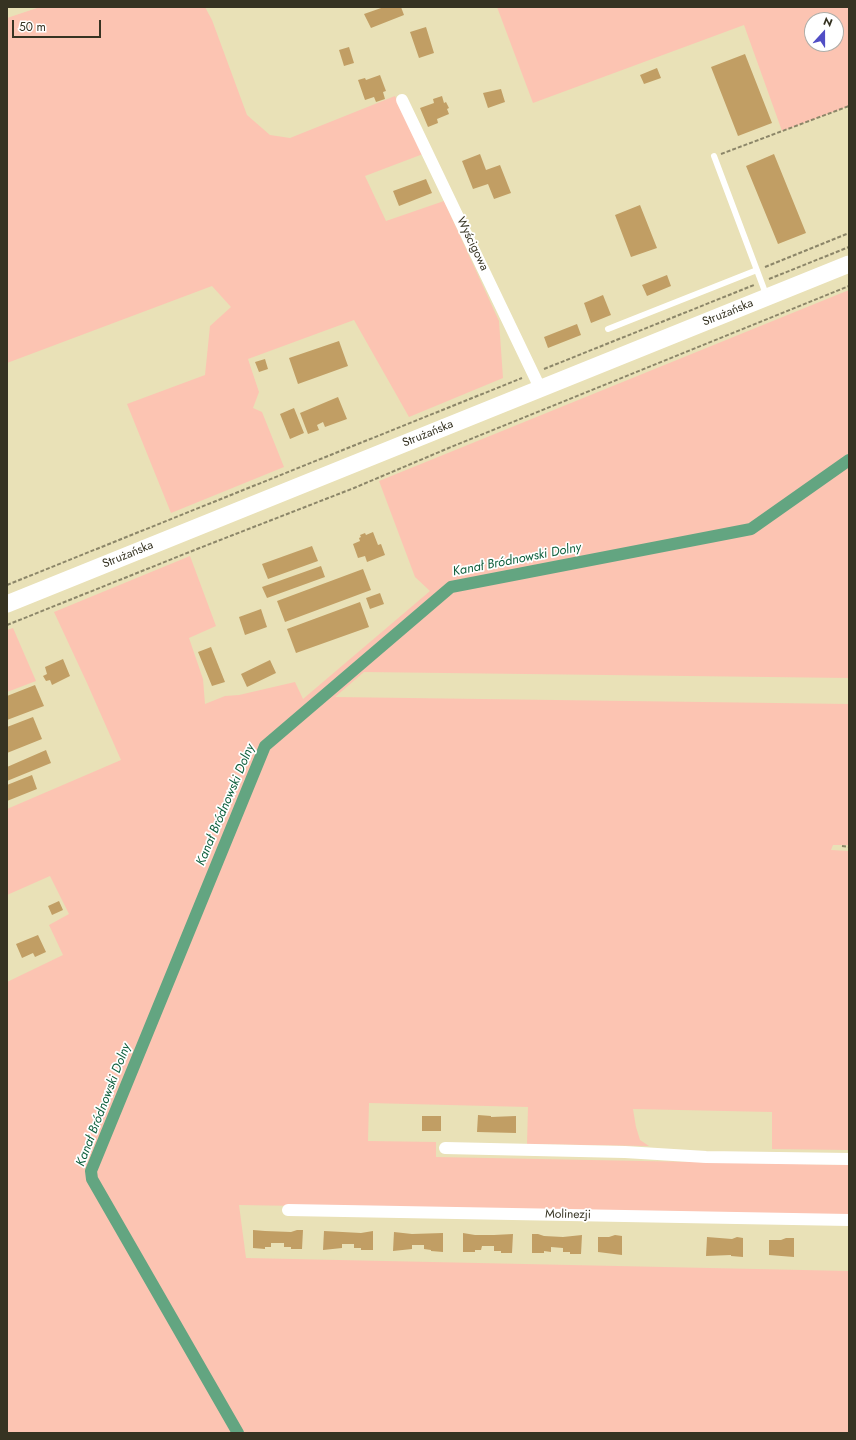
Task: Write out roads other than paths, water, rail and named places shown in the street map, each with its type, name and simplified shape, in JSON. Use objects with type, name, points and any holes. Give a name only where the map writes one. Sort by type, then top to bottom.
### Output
[{"type":"main road","name":"Strużańska","points":[[7,604],[537,381],[764,290],[849,264]]},
{"type":"street","name":"Wyścigowa","points":[[402,100],[537,381]]},
{"type":"street","points":[[444,1148],[849,1159]]},
{"type":"street","name":"Molinezji","points":[[288,1210],[849,1220]]},
{"type":"lane","points":[[714,156],[764,290]]},
{"type":"lane","points":[[608,329],[757,270]]},
{"type":"waterway","name":"Kanał Bródnowski Dolny","points":[[238,1433],[92,1179],[91,1171],[265,746],[451,587],[751,529],[849,460]]}]
